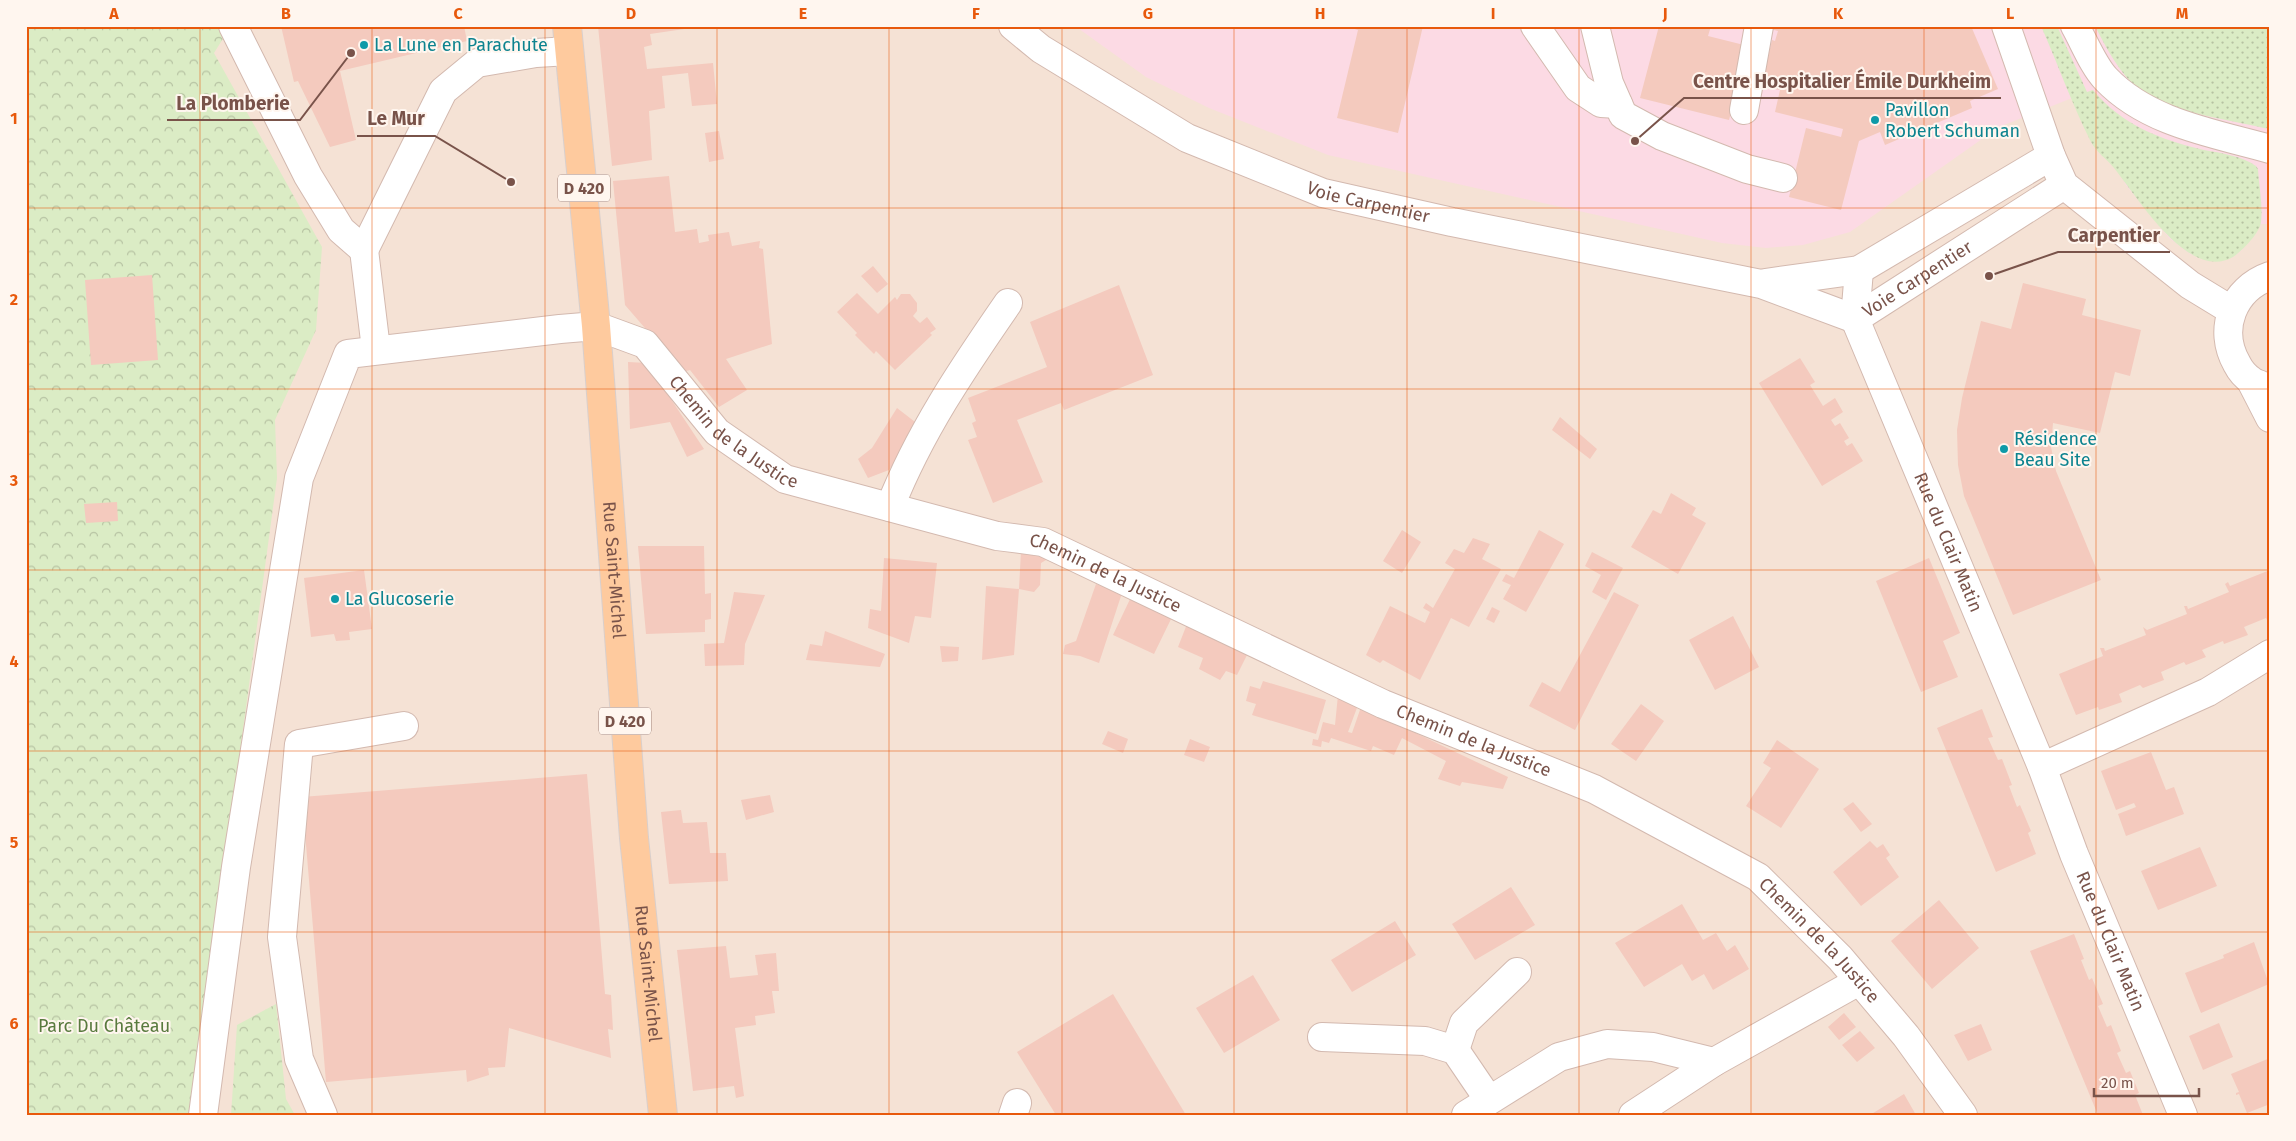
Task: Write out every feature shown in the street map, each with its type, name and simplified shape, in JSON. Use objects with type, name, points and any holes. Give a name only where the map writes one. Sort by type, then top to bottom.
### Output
[{"type":"main road","name":"Rue Saint-Michel","points":[[568,38],[596,326],[634,838],[663,1115]]},
{"type":"street","points":[[233,26],[308,176],[341,230],[364,250]]},
{"type":"street","name":"Voie Carpentier","points":[[1013,26],[1041,49],[1187,138],[1323,193],[1472,226],[1761,284],[1855,319],[2064,185]]},
{"type":"street","points":[[1535,26],[1578,88],[1601,103],[1618,104]]},
{"type":"street","points":[[1595,26],[1609,83],[1623,115],[1662,136],[1747,169],[1782,178]]},
{"type":"street","points":[[1744,110],[1759,26]]},
{"type":"street","points":[[2006,26],[2051,156],[2064,185],[2190,285],[2231,310]]},
{"type":"street","points":[[2075,26],[2105,78],[2133,103],[2167,120],[2270,149]]},
{"type":"street","points":[[376,350],[364,250],[443,91],[477,63],[536,53],[568,38]]},
{"type":"street","name":"Voie Carpentier","points":[[1761,284],[1859,270],[2051,156]]},
{"type":"street","points":[[1855,319],[1859,270]]},
{"type":"street","points":[[2270,276],[2258,280],[2242,292],[2231,310],[2227,332],[2232,355],[2240,369],[2260,385],[2270,418]]},
{"type":"street","points":[[890,507],[911,457],[960,372],[1008,302]]},
{"type":"street","name":"Rue du Clair Matin","points":[[1855,319],[1982,628],[2042,767],[2074,854],[2184,1115]]},
{"type":"street","points":[[203,1115],[236,867],[299,478],[348,354],[596,326]]},
{"type":"street","name":"Chemin de la Justice","points":[[596,326],[646,344],[717,432],[785,479],[997,536],[1043,542],[1383,704],[1594,789],[1758,877],[1840,958],[1906,1036],[1963,1115]]},
{"type":"street","points":[[2042,767],[2208,692],[2270,654]]},
{"type":"street","points":[[323,1115],[299,1059],[282,937],[299,744],[404,726]]},
{"type":"street","points":[[1455,1050],[1464,1023],[1517,972]]},
{"type":"street","points":[[1633,1115],[1714,1062],[1859,981]]},
{"type":"street","points":[[1322,1037],[1425,1041],[1455,1050],[1489,1100]]},
{"type":"street","points":[[1466,1115],[1558,1057],[1607,1044],[1652,1047],[1714,1062]]},
{"type":"shaded area","points":[[26,26],[2270,26],[2270,1115],[26,1115]]},
{"type":"shaded area","points":[[1075,26],[2270,26],[2270,224],[2261,224],[2241,251],[2231,258],[2209,261],[2190,254],[2169,238],[2125,184],[2087,92],[1999,127],[1850,232],[1803,245],[1766,248],[1722,243],[1328,155],[1209,108],[1146,77]]},
{"type":"green space","name":"Parc Du Château","points":[[26,26],[231,26],[214,53],[322,247],[316,330],[275,420],[277,478],[191,1115],[26,1115]]},
{"type":"green space","points":[[2041,26],[2057,26],[2087,92],[2093,90],[2104,102],[2130,122],[2158,136],[2204,150],[2238,157],[2256,166],[2261,196],[2261,222],[2254,237],[2241,251],[2233,257],[2216,262],[2199,258],[2181,247],[2149,215],[2114,168],[2093,146]]},
{"type":"green space","points":[[2095,26],[2270,26],[2269,129],[2194,113],[2175,107],[2141,90],[2128,79],[2119,67]]},
{"type":"green space","points":[[276,1004],[286,1099],[295,1115],[231,1115],[237,1025]]},
{"type":"building","points":[[281,26],[464,26],[467,41],[340,71],[356,140],[330,147],[298,81],[294,82]]},
{"type":"building","points":[[598,26],[705,26],[650,34],[652,45],[644,47],[647,69],[713,63],[717,104],[692,106],[688,73],[662,76],[665,108],[649,111],[652,160],[612,166]]},
{"type":"building","points":[[1345,26],[1423,26],[1398,133],[1337,118],[1358,30]]},
{"type":"building","points":[[1659,26],[1711,26],[1708,36],[1748,46],[1729,120],[1640,98]]},
{"type":"building","name":"Pavillon Robert Schuman","points":[[1767,26],[1971,26],[1998,89],[1970,101],[1972,108],[1885,145],[1880,132],[1859,141],[1841,210],[1789,197],[1806,128],[1841,137],[1843,129],[1775,112],[1780,90],[1761,86],[1772,40],[1775,41],[1778,31],[1767,28]]},
{"type":"building","points":[[719,131],[724,159],[709,162],[705,133]]},
{"type":"building","points":[[669,176],[675,232],[697,229],[699,243],[709,241],[708,235],[729,232],[732,246],[760,241],[759,248],[763,249],[772,344],[726,359],[747,390],[719,407],[690,370],[683,372],[625,305],[613,181]]},
{"type":"building","points":[[873,266],[888,284],[877,293],[861,276]]},
{"type":"building","points":[[152,275],[158,360],[91,365],[85,280]]},
{"type":"building","name":"Résidence Beau Site","points":[[2023,283],[2086,299],[2082,315],[2141,330],[2130,376],[2115,372],[2100,433],[2053,423],[2051,447],[2056,471],[2101,580],[2013,615],[1964,496],[1958,465],[1957,430],[1962,398],[1981,321],[2011,329]]},
{"type":"building","points":[[1119,285],[1153,375],[1064,410],[1061,403],[1017,420],[1043,482],[993,503],[968,440],[977,437],[972,423],[976,421],[968,398],[1047,367],[1030,322]]},
{"type":"building","points":[[857,293],[878,314],[895,297],[897,300],[901,294],[910,294],[917,303],[917,311],[913,316],[920,323],[927,317],[936,329],[895,370],[876,351],[874,354],[855,335],[857,333],[837,312]]},
{"type":"building","points":[[1800,358],[1815,382],[1810,385],[1823,406],[1835,398],[1843,412],[1831,420],[1835,426],[1840,423],[1849,438],[1844,441],[1847,446],[1852,443],[1863,461],[1822,486],[1759,383]]},
{"type":"building","points":[[628,362],[647,363],[704,449],[687,457],[670,422],[630,429]]},
{"type":"building","points":[[897,408],[919,425],[889,470],[868,478],[858,459],[872,448]]},
{"type":"building","points":[[1560,417],[1597,449],[1590,459],[1552,430]]},
{"type":"building","points":[[1671,493],[1696,508],[1692,515],[1706,523],[1678,574],[1631,547],[1653,510],[1661,514]]},
{"type":"building","points":[[117,502],[118,521],[86,523],[84,504]]},
{"type":"building","points":[[1402,530],[1421,542],[1402,573],[1383,561]]},
{"type":"building","points":[[1539,530],[1564,544],[1526,612],[1503,599],[1511,585],[1502,581],[1506,574],[1514,578]]},
{"type":"building","points":[[1473,538],[1490,544],[1482,559],[1501,569],[1469,627],[1451,618],[1420,680],[1383,660],[1380,663],[1366,655],[1390,606],[1425,623],[1430,612],[1423,608],[1426,603],[1433,608],[1455,569],[1445,563],[1454,549],[1464,553]]},
{"type":"building","points":[[638,546],[704,546],[705,594],[711,593],[711,619],[705,620],[705,632],[646,634]]},
{"type":"building","points":[[1021,551],[1051,557],[1041,563],[1040,585],[1034,592],[1019,589]]},
{"type":"building","points":[[1592,552],[1623,568],[1606,600],[1592,592],[1601,575],[1585,566]]},
{"type":"building","points":[[884,558],[937,563],[931,618],[915,616],[909,643],[868,628],[870,609],[881,611]]},
{"type":"building","points":[[1929,558],[1960,633],[1943,641],[1958,677],[1921,692],[1876,581]]},
{"type":"building","points":[[364,570],[372,629],[349,632],[350,640],[336,641],[334,634],[311,637],[304,578]]},
{"type":"building","points":[[2270,570],[2270,619],[2267,620],[2266,618],[2244,627],[2248,635],[2224,644],[2223,641],[2202,650],[2206,657],[2186,665],[2184,662],[2161,672],[2164,680],[2143,688],[2140,685],[2119,694],[2122,702],[2099,710],[2098,707],[2076,715],[2059,674],[2103,656],[2100,648],[2104,648],[2105,651],[2146,635],[2143,627],[2147,630],[2187,614],[2184,606],[2187,606],[2188,609],[2229,592],[2225,584],[2228,582],[2230,586]]},
{"type":"building","points":[[1096,584],[1122,593],[1099,663],[1080,656],[1063,654],[1065,645],[1076,641]]},
{"type":"building","points":[[986,586],[1019,589],[1014,655],[982,660]]},
{"type":"building","points":[[734,592],[765,595],[745,644],[744,665],[705,666],[704,644],[724,643]]},
{"type":"building","points":[[1614,592],[1639,605],[1575,730],[1529,706],[1542,682],[1560,692]]},
{"type":"building","points":[[1131,597],[1172,617],[1154,654],[1113,635]]},
{"type":"building","points":[[1492,607],[1500,611],[1494,623],[1486,619]]},
{"type":"building","points":[[1733,616],[1759,667],[1715,690],[1689,640]]},
{"type":"building","points":[[1187,624],[1248,653],[1237,675],[1226,671],[1220,680],[1199,669],[1203,658],[1178,647]]},
{"type":"building","points":[[825,631],[885,654],[880,667],[806,660],[810,644],[822,646]]},
{"type":"building","points":[[940,646],[959,647],[958,661],[942,662]]},
{"type":"building","points":[[1263,681],[1326,700],[1316,734],[1252,715],[1256,704],[1246,701],[1250,686],[1260,689]]},
{"type":"building","points":[[1338,695],[1358,705],[1348,732],[1352,733],[1361,707],[1508,777],[1503,789],[1462,782],[1460,786],[1438,779],[1446,761],[1402,738],[1394,755],[1373,746],[1371,751],[1331,738],[1329,743],[1322,741],[1321,747],[1312,745],[1313,739],[1318,740],[1323,722],[1335,725]]},
{"type":"building","points":[[1641,704],[1664,721],[1636,761],[1611,744]]},
{"type":"building","points":[[1982,709],[1993,737],[1988,738],[1998,760],[2002,759],[2012,785],[2009,786],[2017,807],[2020,805],[2031,831],[2028,833],[2036,854],[1996,872],[1937,728]]},
{"type":"building","points":[[1108,731],[1128,739],[1123,753],[1102,744]]},
{"type":"building","points":[[1190,739],[1210,747],[1204,762],[1184,755]]},
{"type":"building","points":[[1777,740],[1819,769],[1781,828],[1746,806],[1771,768],[1763,763]]},
{"type":"building","points":[[2151,752],[2166,790],[2174,787],[2184,814],[2126,836],[2118,814],[2136,807],[2134,803],[2116,810],[2101,771]]},
{"type":"building","points":[[587,774],[605,994],[611,995],[613,1030],[608,1029],[611,1058],[509,1028],[505,1067],[488,1068],[489,1075],[467,1082],[466,1070],[326,1082],[302,797]]},
{"type":"building","points":[[770,795],[774,812],[746,820],[741,800]]},
{"type":"building","points":[[1853,802],[1872,824],[1861,832],[1843,809]]},
{"type":"building","points":[[681,810],[683,823],[707,822],[710,853],[726,853],[728,881],[669,884],[661,812]]},
{"type":"building","points":[[1870,841],[1877,848],[1883,844],[1890,855],[1886,858],[1899,877],[1861,906],[1833,872]]},
{"type":"building","points":[[2200,847],[2217,886],[2158,910],[2141,871]]},
{"type":"building","points":[[1511,887],[1535,925],[1475,960],[1452,924]]},
{"type":"building","points":[[1939,900],[1979,948],[1932,989],[1891,941]]},
{"type":"building","points":[[1682,904],[1703,940],[1716,933],[1727,951],[1735,945],[1749,969],[1713,990],[1704,974],[1692,981],[1682,964],[1644,987],[1615,943]]},
{"type":"building","points":[[1395,921],[1416,955],[1352,992],[1331,960]]},
{"type":"building","points":[[2074,934],[2084,959],[2081,960],[2089,980],[2092,978],[2103,1004],[2098,1006],[2107,1027],[2111,1025],[2121,1051],[2117,1053],[2126,1073],[2130,1071],[2139,1093],[2135,1095],[2143,1115],[2098,1115],[2030,951]]},
{"type":"building","points":[[2254,942],[2269,984],[2201,1013],[2185,973],[2224,958],[2223,955]]},
{"type":"building","points":[[726,946],[730,978],[758,975],[755,955],[776,953],[779,991],[772,991],[775,1013],[755,1016],[756,1025],[735,1028],[744,1096],[736,1098],[734,1086],[693,1091],[677,950]]},
{"type":"building","points":[[1253,975],[1280,1020],[1224,1053],[1196,1008]]},
{"type":"building","points":[[1113,994],[1186,1115],[1056,1115],[1017,1052]]},
{"type":"building","points":[[1844,1013],[1856,1027],[1839,1040],[1828,1027]]},
{"type":"building","points":[[2219,1023],[2233,1057],[2203,1070],[2189,1036]]},
{"type":"building","points":[[1981,1024],[1992,1050],[1968,1061],[1954,1035]]},
{"type":"building","points":[[1860,1031],[1875,1048],[1857,1062],[1842,1045]]},
{"type":"building","points":[[2270,1058],[2270,1104],[2247,1113],[2239,1094],[2236,1095],[2239,1092],[2231,1074]]},
{"type":"building","points":[[1904,1094],[1916,1115],[1870,1115]]},
{"type":"place","name":"La Lune en Parachute","points":[[364,45]]},
{"type":"place","name":"La Plomberie","points":[[351,53]]},
{"type":"place","name":"Pavillon Robert Schuman","points":[[1875,120]]},
{"type":"place","name":"Centre Hospitalier Émile Durkheim","points":[[1635,141]]},
{"type":"place","name":"Le Mur","points":[[511,182]]},
{"type":"place","name":"Carpentier","points":[[1989,276]]},
{"type":"place","name":"Résidence Beau Site","points":[[2004,449]]},
{"type":"place","name":"La Glucoserie","points":[[335,599]]}]
